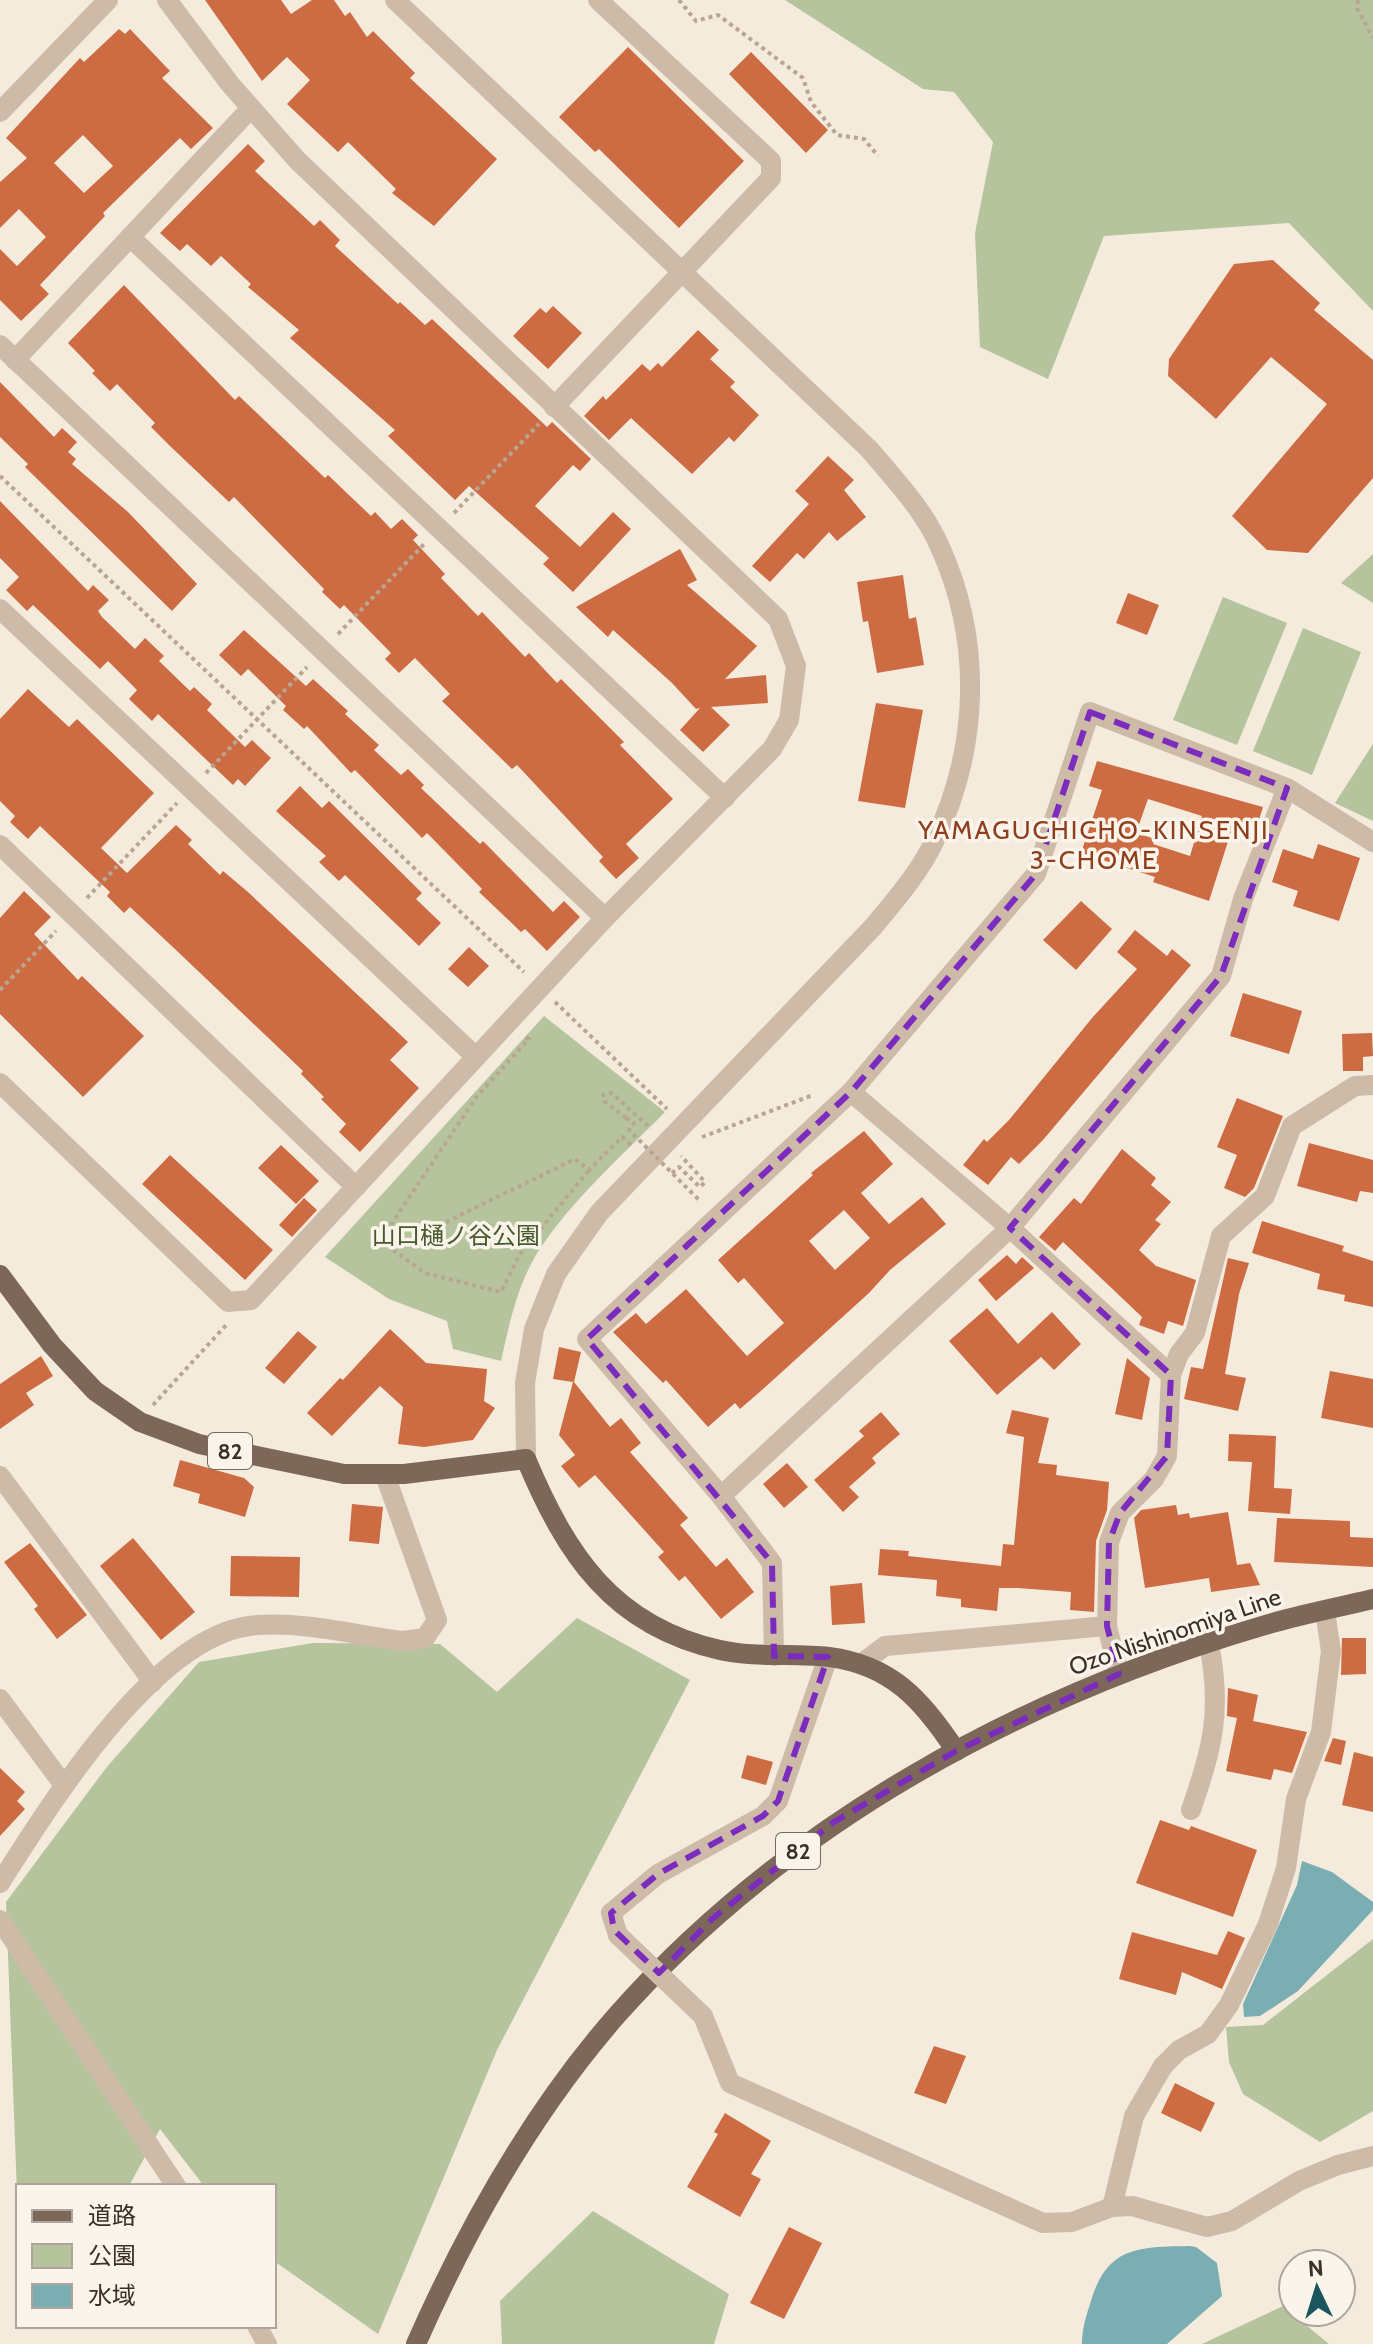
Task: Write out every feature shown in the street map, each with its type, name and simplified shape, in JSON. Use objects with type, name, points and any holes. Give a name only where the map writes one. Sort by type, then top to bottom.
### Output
[{"type":"main road","name":"82","points":[[0,1275],[52,1345],[95,1391],[140,1422],[199,1444],[344,1474],[385,1475],[526,1459]]},
{"type":"main road","points":[[526,1459],[551,1517],[588,1574],[629,1611],[720,1650],[774,1656],[828,1657],[861,1664],[888,1676],[928,1708],[956,1751]]},
{"type":"main road","name":"Ozo Nishinomiya Line","points":[[416,2344],[455,2256],[520,2144],[617,2015],[712,1919],[834,1822],[956,1751],[1119,1674],[1209,1643],[1373,1599]]},
{"type":"street","points":[[0,112],[108,0]]},
{"type":"street","points":[[0,1083],[228,1302],[251,1300],[605,918],[772,749],[789,720],[796,666],[778,619],[297,160],[181,24],[167,0]]},
{"type":"street","points":[[395,0],[869,449],[908,495],[940,545],[955,586],[967,640],[971,698],[963,767],[934,842],[910,883],[853,948],[599,1213],[556,1274],[534,1329],[527,1369],[523,1425],[526,1459]]},
{"type":"street","points":[[554,407],[771,178],[771,161],[598,0]]},
{"type":"street","points":[[251,108],[130,237],[8,352],[605,918]]},
{"type":"street","points":[[130,237],[725,798]]},
{"type":"street","points":[[0,609],[476,1057]]},
{"type":"street","points":[[774,1656],[772,1563],[721,1496],[587,1339],[851,1092],[1036,874],[1090,712],[1287,788],[1373,842]]},
{"type":"street","points":[[721,1496],[1010,1228],[1221,976],[1243,899],[1287,788]]},
{"type":"street","points":[[0,845],[356,1187]]},
{"type":"street","points":[[1119,1674],[1107,1626],[1109,1542],[1120,1513],[1154,1479],[1167,1456],[1171,1375],[1179,1354],[1195,1333],[1221,1236],[1265,1196],[1292,1126],[1355,1086],[1373,1085]]},
{"type":"street","points":[[851,1092],[1010,1228],[1171,1375]]},
{"type":"street","points":[[0,1883],[63,1784],[153,1682],[209,1636],[257,1625],[403,1641],[425,1638],[437,1620],[385,1475]]},
{"type":"street","points":[[0,1476],[153,1682]]},
{"type":"street","points":[[1112,2207],[1134,2116],[1163,2066],[1179,2050],[1208,2034],[1222,2015],[1268,1924],[1286,1868],[1296,1799],[1321,1732],[1331,1651],[1325,1611]]},
{"type":"street","points":[[861,1664],[885,1646],[1107,1626]]},
{"type":"street","points":[[1191,1810],[1213,1744],[1218,1688],[1209,1643]]},
{"type":"street","points":[[828,1657],[778,1801],[763,1816],[658,1874],[611,1913],[618,1935],[703,2016],[730,2083],[1043,2223],[1072,2222],[1112,2207],[1132,2206],[1207,2227],[1232,2221],[1299,2181],[1338,2165],[1373,2156]]},
{"type":"street","points":[[0,1699],[63,1784]]},
{"type":"street","points":[[0,1920],[175,2184]]},
{"type":"path","points":[[679,0],[696,21],[718,15],[803,78],[811,102],[837,135],[864,139],[878,156]]},
{"type":"path","points":[[1358,0],[1357,8],[1373,38]]},
{"type":"path","points":[[0,990],[554,407]]},
{"type":"path","points":[[0,476],[531,979]]},
{"type":"path","points":[[550,997],[672,1114]]},
{"type":"path","points":[[523,1045],[477,1096],[382,1238],[384,1246],[425,1273],[501,1292],[520,1254],[589,1170],[622,1137],[637,1151]]},
{"type":"path","points":[[716,1134],[826,1090]]},
{"type":"path","points":[[655,1132],[612,1093],[603,1095],[604,1101],[634,1123],[629,1130],[700,1201]]},
{"type":"path","points":[[392,1249],[575,1159],[589,1170]]},
{"type":"path","points":[[672,1173],[679,1167],[700,1187],[705,1182],[685,1161]]},
{"type":"path","points":[[149,1410],[240,1310],[239,1301]]},
{"type":"highlighted area","points":[[1090,712],[1287,788],[1221,976],[1010,1228],[1171,1375],[1167,1456],[1120,1513],[1109,1542],[1107,1626],[1119,1674],[956,1751],[834,1822],[712,1919],[659,1973],[614,1930],[611,1913],[658,1874],[763,1816],[778,1801],[828,1657],[774,1656],[772,1563],[587,1339],[851,1092],[1036,874]]},
{"type":"green space","points":[[785,0],[1373,0],[1373,311],[1289,223],[1104,236],[1048,379],[980,347],[975,233],[993,142],[954,92],[923,89]]},
{"type":"green space","points":[[1373,554],[1373,603],[1341,583]]},
{"type":"green space","points":[[1223,597],[1287,623],[1237,745],[1173,720]]},
{"type":"green space","points":[[1303,628],[1361,652],[1312,775],[1253,751]]},
{"type":"green space","points":[[1373,744],[1373,821],[1335,803]]},
{"type":"green space","name":"山口樋ノ谷公園","points":[[544,1016],[665,1112],[580,1198],[536,1255],[519,1293],[501,1361],[453,1349],[447,1321],[389,1299],[325,1257]]},
{"type":"green space","points":[[577,1618],[690,1680],[497,2050],[378,2334],[276,2262],[276,2184],[202,2184],[160,2129],[130,2184],[17,2184],[6,1902],[106,1768],[199,1662],[313,1643],[440,1644],[497,1692]]},
{"type":"green space","points":[[1373,1939],[1373,2111],[1320,2142],[1243,2094],[1229,2062],[1226,2027],[1263,2025]]},
{"type":"green space","points":[[593,2211],[729,2294],[714,2344],[502,2344],[500,2301]]},
{"type":"green space","points":[[1277,2309],[1277,2328],[1310,2328],[1329,2344],[1202,2344]]},
{"type":"water","points":[[1302,1861],[1332,1872],[1373,1902],[1373,1910],[1298,1991],[1260,2016],[1244,2017],[1243,2004],[1297,1885]]},
{"type":"water","points":[[1196,2247],[1217,2263],[1222,2296],[1167,2344],[1082,2344],[1086,2317],[1106,2269],[1127,2253],[1140,2249]]},
{"type":"building","points":[[205,0],[281,0],[291,14],[312,0],[334,0],[345,16],[350,12],[367,37],[373,31],[415,73],[410,78],[497,159],[434,226],[392,193],[396,189],[348,142],[338,152],[287,104],[310,80],[287,57],[262,81]]},
{"type":"building","points":[[119,29],[125,34],[130,29],[170,71],[162,78],[213,128],[191,149],[180,138],[103,213],[105,216],[40,285],[49,294],[21,321],[0,300],[0,249],[17,266],[46,237],[19,209],[0,228],[0,182],[27,158],[6,138],[80,58],[84,62]],"holes":[[[83,135],[113,166],[84,193],[54,163]]]},
{"type":"building","points":[[628,47],[744,161],[679,228],[599,149],[595,152],[559,117]]},
{"type":"building","points":[[751,52],[828,130],[806,153],[729,74]]},
{"type":"building","points":[[248,144],[265,161],[255,171],[314,226],[320,220],[340,240],[335,246],[398,304],[400,302],[425,325],[432,319],[547,427],[552,422],[591,459],[580,471],[573,465],[535,506],[580,547],[613,512],[631,529],[573,592],[543,564],[549,558],[469,486],[455,500],[388,436],[395,430],[290,338],[299,330],[248,287],[251,284],[221,256],[211,266],[187,244],[180,251],[160,233]]},
{"type":"building","points":[[1273,260],[1320,303],[1314,310],[1373,360],[1373,478],[1308,553],[1267,550],[1232,516],[1327,404],[1271,357],[1216,419],[1168,376],[1169,359],[1234,264]]},
{"type":"building","points":[[124,285],[235,400],[239,396],[325,478],[328,475],[371,516],[375,512],[391,529],[402,519],[418,535],[413,540],[445,574],[441,578],[478,616],[482,612],[525,657],[529,653],[557,683],[561,679],[624,742],[620,745],[673,799],[626,844],[639,858],[616,879],[599,861],[603,857],[517,765],[512,769],[442,701],[450,694],[415,658],[399,673],[385,659],[391,653],[344,605],[340,609],[322,592],[324,589],[234,497],[229,502],[170,446],[151,427],[155,423],[117,384],[110,391],[92,373],[95,371],[68,343]]},
{"type":"building","points":[[553,306],[582,333],[548,369],[513,336],[540,308],[546,313]]},
{"type":"building","points":[[698,330],[719,350],[710,359],[735,382],[730,387],[759,415],[734,442],[729,437],[692,474],[631,418],[609,440],[584,416],[603,396],[606,400],[642,364],[650,371],[658,363],[662,367]]},
{"type":"building","points":[[0,382],[54,437],[62,428],[77,442],[68,452],[76,459],[72,464],[128,512],[197,584],[172,611],[25,467],[28,464],[0,437]]},
{"type":"building","points":[[828,456],[854,480],[844,490],[866,517],[837,541],[829,532],[804,559],[797,553],[770,582],[752,566],[809,504],[795,491]]},
{"type":"building","points":[[0,501],[88,591],[93,585],[109,600],[98,611],[135,649],[145,638],[164,656],[159,661],[190,691],[194,687],[212,704],[207,710],[245,747],[252,740],[271,758],[245,786],[238,779],[233,785],[158,714],[152,721],[129,699],[137,690],[108,661],[100,669],[33,605],[27,611],[6,590],[19,577],[0,558]]},
{"type":"building","points":[[680,549],[697,580],[687,585],[757,646],[725,679],[766,675],[768,703],[711,707],[730,725],[703,752],[680,730],[700,708],[696,709],[613,630],[608,637],[576,607]]},
{"type":"building","points":[[903,575],[909,619],[916,617],[924,665],[877,673],[868,621],[863,622],[857,582]]},
{"type":"building","points":[[1128,593],[1159,605],[1147,635],[1116,623]]},
{"type":"building","points":[[244,630],[306,686],[313,679],[379,745],[374,750],[401,775],[408,769],[424,785],[421,788],[480,844],[483,841],[553,912],[564,901],[580,917],[547,951],[525,929],[521,932],[479,892],[482,889],[427,833],[422,838],[355,770],[351,773],[307,726],[304,729],[283,710],[286,706],[248,669],[241,676],[219,655]]},
{"type":"building","points":[[28,689],[69,727],[77,719],[154,793],[101,848],[127,873],[176,825],[192,840],[188,844],[220,875],[223,871],[248,892],[408,1042],[390,1060],[419,1088],[360,1152],[339,1132],[346,1124],[321,1099],[324,1097],[301,1074],[303,1071],[176,950],[130,907],[124,913],[107,896],[110,892],[40,826],[28,839],[10,822],[15,816],[0,801],[0,719]]},
{"type":"building","points":[[876,703],[923,710],[905,808],[858,801]]},
{"type":"building","points":[[1097,761],[1263,807],[1253,839],[1231,832],[1209,901],[1153,882],[1155,877],[1081,853],[1102,790],[1089,786]],"holes":[[[1148,799],[1202,816],[1190,856],[1153,844],[1155,839],[1136,833]]]},
{"type":"building","points":[[300,786],[322,808],[329,801],[422,893],[416,899],[441,923],[419,946],[345,875],[339,881],[319,862],[326,856],[276,811]]},
{"type":"building","points":[[1318,844],[1360,858],[1339,921],[1293,906],[1298,891],[1272,882],[1283,849],[1313,859]]},
{"type":"building","points":[[24,891],[51,917],[34,934],[78,980],[82,976],[144,1036],[83,1097],[0,1014],[0,918]]},
{"type":"building","points":[[1081,901],[1112,929],[1076,970],[1043,940]]},
{"type":"building","points":[[1135,930],[1167,956],[1172,949],[1191,965],[1043,1140],[1019,1164],[1011,1157],[988,1185],[963,1165],[984,1139],[987,1142],[1009,1120],[1092,1018],[1137,969],[1117,952]]},
{"type":"building","points":[[469,947],[489,966],[468,987],[448,969]]},
{"type":"building","points":[[1243,993],[1302,1011],[1289,1054],[1230,1036]]},
{"type":"building","points":[[1372,1033],[1373,1056],[1363,1057],[1363,1071],[1343,1071],[1342,1034]]},
{"type":"building","points":[[1237,1098],[1283,1116],[1254,1188],[1245,1197],[1224,1188],[1237,1155],[1217,1147]]},
{"type":"building","points":[[864,1131],[893,1164],[861,1193],[889,1224],[922,1197],[946,1224],[890,1270],[869,1293],[740,1409],[735,1403],[708,1427],[666,1380],[663,1383],[613,1332],[636,1313],[646,1324],[686,1289],[747,1356],[784,1323],[744,1278],[738,1283],[718,1260],[813,1175],[811,1173]],"holes":[[[844,1210],[870,1238],[835,1270],[809,1241]]]},
{"type":"building","points":[[1309,1143],[1373,1160],[1373,1193],[1360,1191],[1357,1202],[1297,1186]]},
{"type":"building","points":[[281,1145],[319,1181],[296,1204],[258,1168]]},
{"type":"building","points":[[1122,1149],[1156,1178],[1151,1185],[1171,1202],[1155,1220],[1161,1224],[1139,1250],[1156,1266],[1196,1280],[1183,1326],[1168,1321],[1164,1334],[1139,1325],[1142,1317],[1063,1242],[1055,1251],[1039,1237],[1074,1198],[1081,1204]]},
{"type":"building","points":[[170,1155],[273,1250],[245,1280],[142,1184]]},
{"type":"building","points":[[304,1198],[317,1210],[292,1237],[279,1225]]},
{"type":"building","points":[[1262,1221],[1344,1246],[1342,1251],[1373,1261],[1373,1307],[1344,1301],[1345,1295],[1317,1289],[1320,1274],[1252,1253]]},
{"type":"building","points":[[1007,1255],[1016,1264],[1022,1257],[1034,1268],[996,1301],[978,1280]]},
{"type":"building","points":[[1228,1258],[1249,1263],[1239,1294],[1225,1374],[1246,1378],[1238,1411],[1184,1399],[1191,1367],[1203,1369]]},
{"type":"building","points":[[987,1308],[1018,1344],[1052,1312],[1081,1344],[1054,1370],[1041,1357],[997,1395],[949,1341]]},
{"type":"building","points":[[390,1329],[426,1363],[487,1369],[484,1401],[495,1408],[473,1440],[424,1447],[398,1444],[403,1407],[380,1386],[332,1436],[307,1413],[340,1378],[343,1380]]},
{"type":"building","points":[[298,1331],[317,1347],[284,1384],[265,1368]]},
{"type":"building","points":[[559,1347],[581,1352],[574,1382],[610,1427],[621,1418],[641,1443],[630,1452],[688,1518],[680,1525],[716,1567],[727,1558],[754,1592],[721,1619],[685,1576],[679,1581],[658,1557],[664,1552],[595,1475],[579,1488],[561,1466],[575,1455],[559,1435],[573,1382],[553,1379]]},
{"type":"building","points":[[41,1356],[53,1376],[26,1393],[34,1405],[0,1429],[0,1384]]},
{"type":"building","points":[[1127,1358],[1150,1378],[1142,1420],[1115,1414]]},
{"type":"building","points":[[1330,1371],[1373,1379],[1373,1428],[1321,1418]]},
{"type":"building","points":[[1012,1410],[1049,1418],[1038,1463],[1057,1465],[1056,1475],[1109,1482],[1107,1510],[1096,1541],[1094,1612],[1070,1610],[1071,1592],[1018,1588],[999,1588],[997,1611],[961,1607],[961,1599],[936,1596],[937,1580],[878,1575],[880,1549],[909,1551],[908,1556],[1001,1566],[1003,1544],[1014,1545],[1024,1437],[1006,1433]]},
{"type":"building","points":[[881,1412],[900,1434],[872,1458],[876,1463],[849,1487],[859,1497],[843,1512],[814,1480],[864,1436],[859,1431]]},
{"type":"building","points":[[1229,1434],[1276,1436],[1274,1488],[1292,1489],[1290,1514],[1248,1511],[1252,1462],[1228,1461]]},
{"type":"building","points":[[180,1460],[244,1478],[254,1487],[245,1517],[198,1503],[200,1494],[173,1486]]},
{"type":"building","points":[[787,1463],[808,1487],[784,1508],[763,1484]]},
{"type":"building","points":[[352,1504],[383,1507],[379,1544],[349,1541]]},
{"type":"building","points":[[1176,1505],[1178,1515],[1189,1513],[1190,1518],[1228,1512],[1237,1565],[1250,1563],[1260,1585],[1211,1592],[1209,1578],[1145,1588],[1134,1518],[1141,1510]]},
{"type":"building","points":[[1277,1518],[1350,1521],[1350,1537],[1373,1538],[1373,1567],[1274,1562]]},
{"type":"building","points":[[133,1538],[195,1612],[161,1640],[100,1566]]},
{"type":"building","points":[[30,1543],[87,1615],[57,1639],[34,1609],[38,1606],[4,1562]]},
{"type":"building","points":[[231,1556],[300,1557],[299,1597],[230,1596]]},
{"type":"building","points":[[862,1583],[865,1623],[832,1625],[830,1586]]},
{"type":"building","points":[[1342,1638],[1366,1638],[1366,1674],[1341,1675]]},
{"type":"building","points":[[1228,1688],[1258,1695],[1253,1721],[1307,1732],[1292,1773],[1274,1769],[1271,1780],[1226,1771],[1237,1718],[1227,1716]]},
{"type":"building","points":[[1333,1738],[1346,1741],[1341,1765],[1324,1761]]},
{"type":"building","points":[[1354,1752],[1373,1757],[1373,1812],[1342,1805]]},
{"type":"building","points":[[747,1755],[773,1762],[766,1785],[741,1778]]},
{"type":"building","points":[[0,1768],[25,1792],[17,1801],[25,1809],[0,1836]]},
{"type":"building","points":[[1160,1820],[1189,1830],[1191,1826],[1257,1850],[1233,1917],[1136,1883]]},
{"type":"building","points":[[1228,1931],[1245,1938],[1222,1989],[1182,1972],[1176,1995],[1119,1979],[1132,1932],[1217,1955]]},
{"type":"building","points":[[934,2046],[966,2056],[946,2104],[914,2093]]},
{"type":"building","points":[[1175,2083],[1215,2103],[1201,2132],[1161,2113]]},
{"type":"building","points":[[725,2113],[771,2141],[751,2174],[761,2179],[740,2217],[687,2187],[718,2134],[714,2132]]},
{"type":"building","points":[[789,2227],[822,2243],[784,2319],[750,2303]]},
{"type":"district","name":"YAMAGUCHICHO-KINSENJI 3-CHOME","points":[[1094,845]]}]
